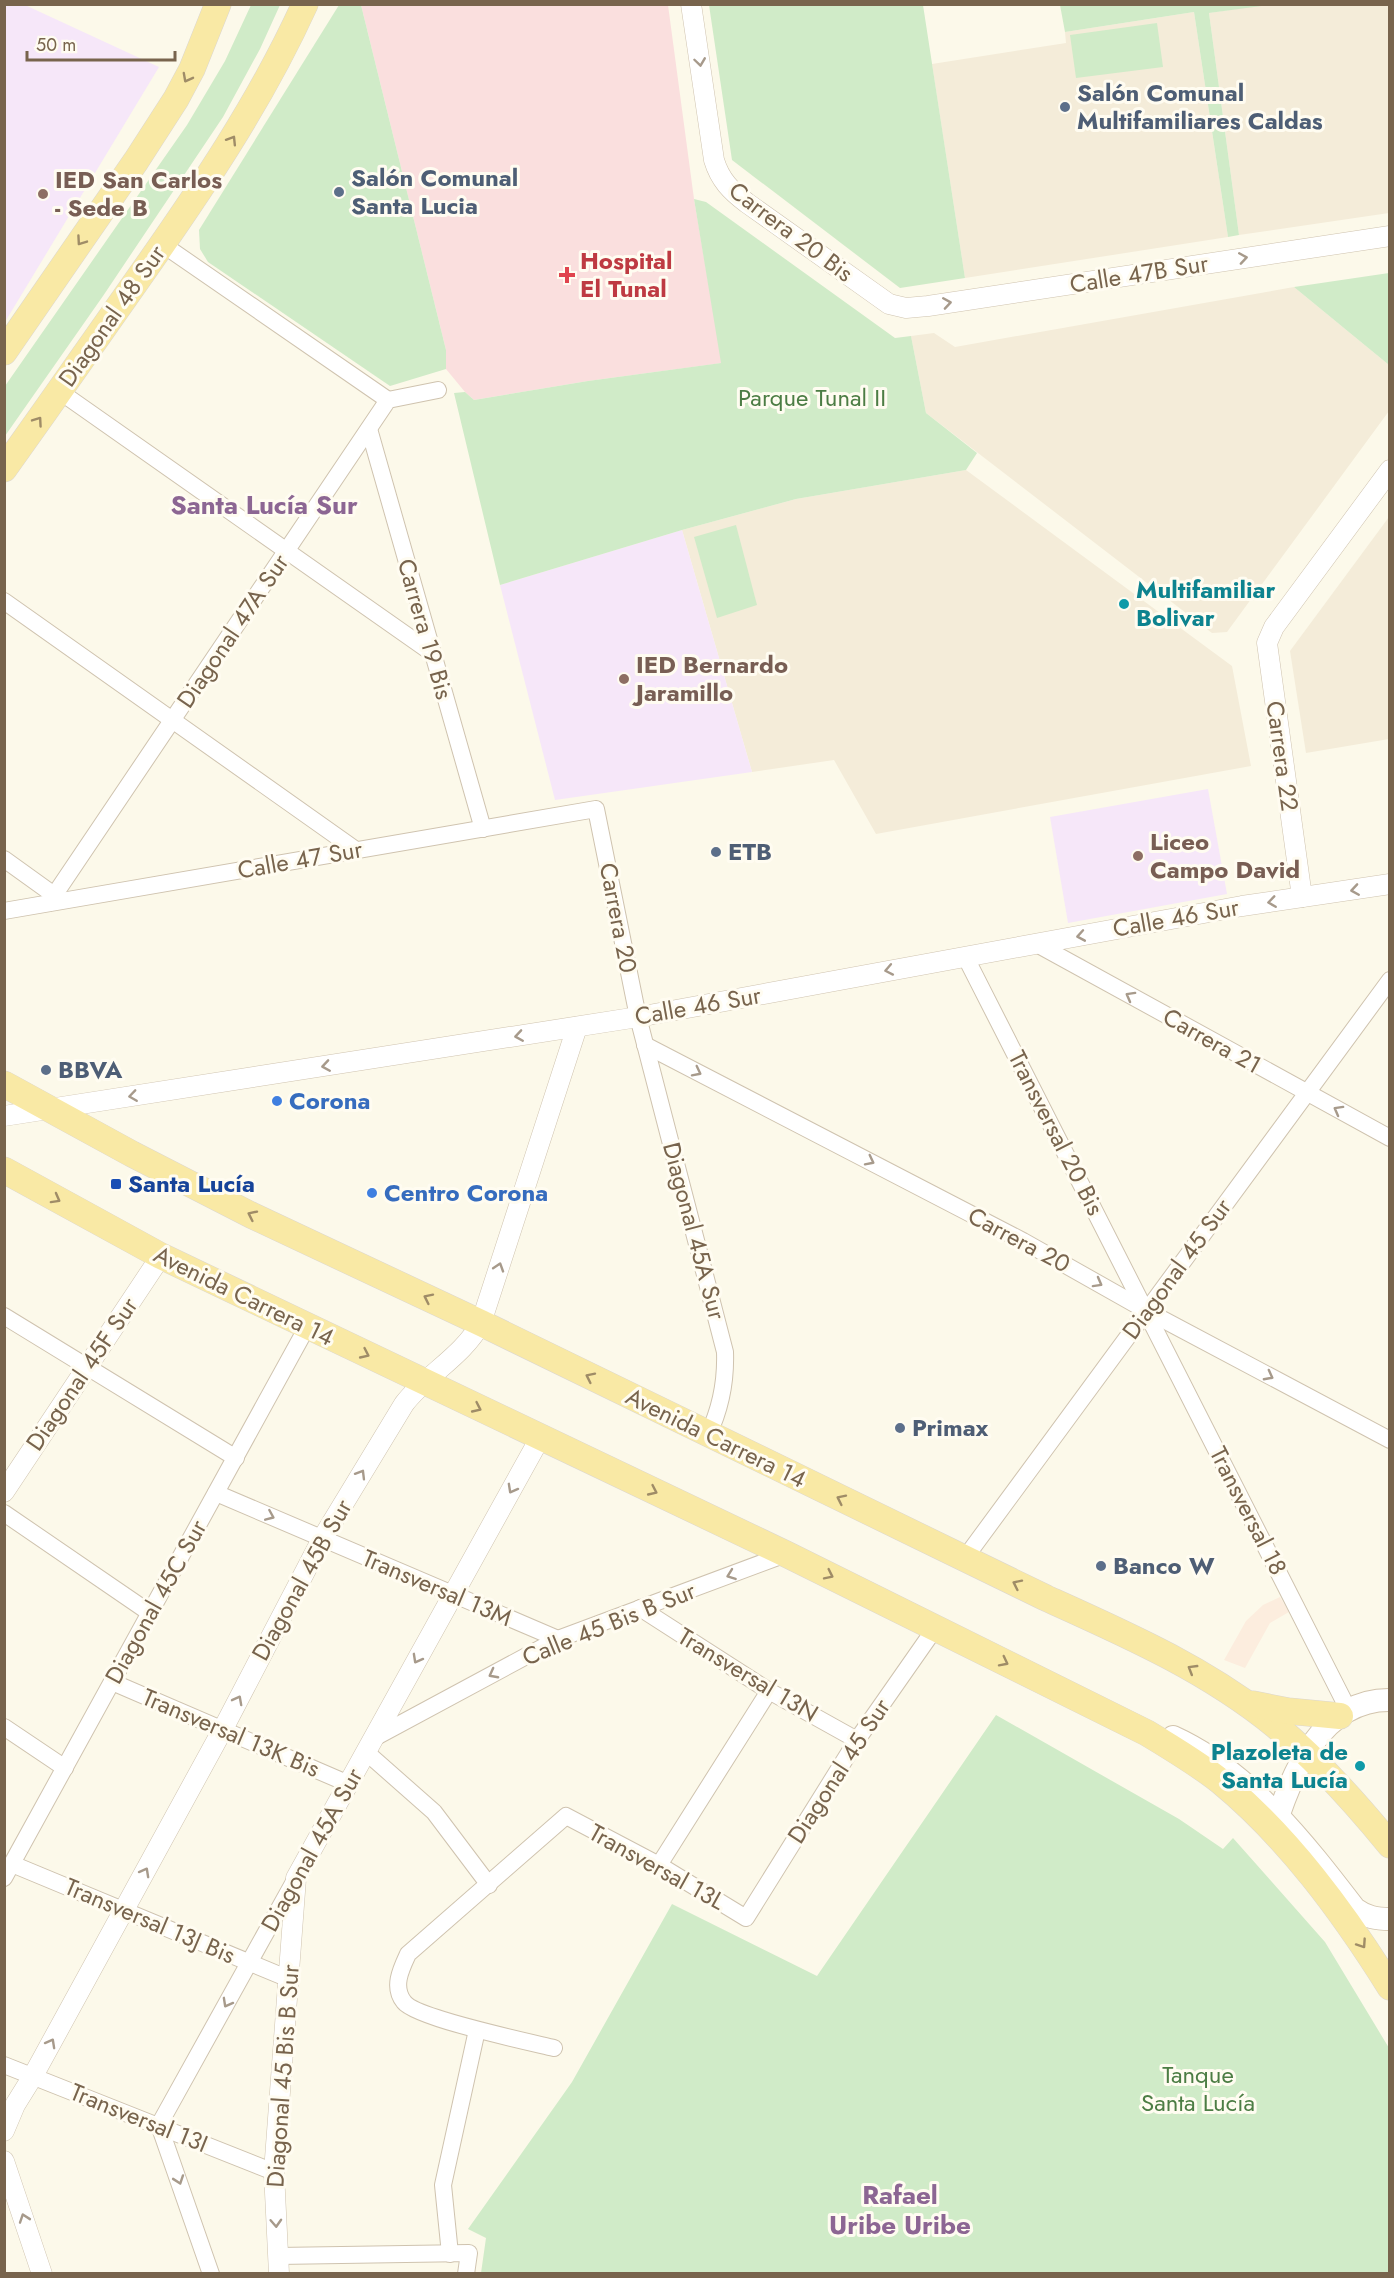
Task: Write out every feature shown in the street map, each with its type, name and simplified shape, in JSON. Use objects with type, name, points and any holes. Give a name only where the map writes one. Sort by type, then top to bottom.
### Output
[{"type":"main road","points":[[4,352],[131,169],[176,99],[192,69],[218,4]]},
{"type":"main road","name":"Diagonal 48 Sur","points":[[4,469],[216,166],[259,96],[305,4]]},
{"type":"main road","name":"Avenida Carrera 14","points":[[4,1084],[251,1215],[481,1323],[708,1435],[1157,1650],[1241,1701],[1276,1726],[1351,1799],[1389,1845]]},
{"type":"main road","name":"Avenida Carrera 14","points":[[4,1170],[161,1256],[786,1554],[1147,1732],[1194,1762],[1315,1857],[1356,1909],[1372,1918],[1389,1919]]},
{"type":"main road","points":[[1276,1825],[1293,1778],[1317,1736],[1345,1714],[1366,1704],[1389,1700]]},
{"type":"main road","points":[[1241,1701],[1265,1708],[1345,1714]]},
{"type":"main road","name":"Avenida Carrera 14","points":[[1276,1825],[1335,1906],[1389,1987]]},
{"type":"street","name":"Carrera 20 Bis","points":[[691,4],[714,160],[722,180],[732,192],[889,304]]},
{"type":"street","name":"Calle 47B Sur","points":[[889,304],[906,308],[928,306],[1389,236]]},
{"type":"street","points":[[162,244],[388,400],[438,390]]},
{"type":"street","points":[[59,391],[432,653]]},
{"type":"street","name":"Diagonal 47A Sur","points":[[51,899],[388,400]]},
{"type":"street","name":"Carrera 19 Bis","points":[[369,429],[483,829]]},
{"type":"street","name":"Carrera 22","points":[[1302,897],[1267,650],[1268,637],[1389,471]]},
{"type":"street","points":[[4,601],[356,850]]},
{"type":"street","name":"Calle 47 Sur","points":[[4,911],[51,899],[596,809]]},
{"type":"street","name":"Carrera 20","points":[[596,809],[639,1022]]},
{"type":"street","points":[[4,859],[51,899]]},
{"type":"street","name":"Calle 46 Sur","points":[[4,1116],[577,1027],[639,1022],[966,956],[1242,906],[1389,884]]},
{"type":"street","name":"Carrera 21","points":[[1035,944],[1389,1138]]},
{"type":"street","name":"Transversal 20 Bis","points":[[966,956],[1147,1311]]},
{"type":"street","name":"Diagonal 45 Sur","points":[[965,1558],[1389,980]]},
{"type":"street","name":"Diagonal 45A Sur","points":[[639,1022],[725,1352],[726,1378],[717,1417],[708,1435]]},
{"type":"street","name":"Diagonal 45B Sur","points":[[4,2132],[10,2107],[33,2076],[223,1729],[322,1539],[396,1415],[412,1393],[470,1339],[481,1323],[577,1027]]},
{"type":"street","name":"Carrera 20","points":[[645,1045],[1023,1241],[1147,1311],[1389,1440]]},
{"type":"street","name":"Diagonal 45F Sur","points":[[4,1492],[161,1256]]},
{"type":"street","name":"Transversal 18","points":[[1147,1311],[1345,1714]]},
{"type":"street","points":[[4,1316],[236,1458]]},
{"type":"street","name":"Diagonal 45C Sur","points":[[8,1870],[307,1327]]},
{"type":"street","name":"Diagonal 45A Sur","points":[[159,2125],[540,1438]]},
{"type":"street","name":"Transversal 13M","points":[[216,1493],[558,1639]]},
{"type":"street","points":[[4,1513],[150,1613]]},
{"type":"street","name":"Calle 45 Bis B Sur","points":[[370,1745],[558,1639],[786,1554]]},
{"type":"street","name":"Transversal 13N","points":[[639,1608],[769,1692],[857,1740]]},
{"type":"street","name":"Diagonal 45 Sur","points":[[747,1918],[857,1740],[936,1627]]},
{"type":"street","name":"Transversal 13K Bis","points":[[112,1682],[349,1784]]},
{"type":"street","points":[[659,1865],[769,1692]]},
{"type":"street","points":[[4,1727],[65,1768]]},
{"type":"street","points":[[370,1745],[434,1812],[489,1885],[408,1954],[400,1972],[398,1990],[405,2004],[419,2012],[477,2030],[554,2048]]},
{"type":"street","name":"Transversal 13L","points":[[489,1885],[566,1816],[659,1865],[747,1918]]},
{"type":"street","name":"Transversal 13J Bis","points":[[8,1870],[124,1910],[289,1979]]},
{"type":"street","name":"Diagonal 45 Bis B Sur","points":[[278,2265],[274,2172],[296,1878]]},
{"type":"street","points":[[450,2254],[443,2185],[477,2030]]},
{"type":"street","name":"Transversal 13I","points":[[4,2065],[274,2172]]},
{"type":"street","points":[[159,2125],[211,2274]]},
{"type":"street","points":[[4,2161],[42,2274]]},
{"type":"street","points":[[278,2265],[469,2253],[466,2274]]},
{"type":"shaded area","name":"IED San Carlos - Sede B","points":[[5,4],[25,5],[159,67],[5,322]]},
{"type":"shaded area","points":[[1269,4],[1389,5],[1389,213],[1239,235],[1209,13]]},
{"type":"shaded area","name":"Hospital El Tunal","points":[[361,5],[668,5],[694,199],[722,363],[588,381],[474,400],[465,392],[446,369],[446,350]]},
{"type":"shaded area","points":[[1194,12],[1228,237],[965,278],[932,64],[1066,43],[1065,32]]},
{"type":"shaded area","points":[[1294,287],[1389,365],[1389,411],[1227,632],[1212,633],[926,413],[911,336],[934,333],[955,347]]},
{"type":"shaded area","points":[[966,470],[1232,666],[1251,766],[876,834],[834,760],[752,772],[682,530],[796,499]]},
{"type":"shaded area","points":[[1389,517],[1389,739],[1306,753],[1290,651]]},
{"type":"shaded area","name":"IED Bernardo Jaramillo","points":[[682,530],[752,772],[555,800],[500,585]]},
{"type":"shaded area","name":"Liceo Campo David","points":[[1208,789],[1227,894],[1068,923],[1050,817]]},
{"type":"shaded area","points":[[1280,1597],[1289,1612],[1270,1623],[1245,1668],[1224,1660],[1246,1621],[1263,1605]]},
{"type":"green space","points":[[251,5],[280,5],[260,49],[223,117],[103,296],[5,436],[5,386],[187,125],[225,61]]},
{"type":"green space","points":[[339,5],[361,5],[446,350],[446,369],[390,386],[208,262],[200,249],[199,230]]},
{"type":"green space","points":[[709,5],[923,5],[965,278],[900,288],[732,160]]},
{"type":"green space","points":[[1060,5],[1269,5],[1209,13],[1239,235],[1228,237],[1194,12],[1065,32]]},
{"type":"green space","points":[[1157,23],[1163,67],[1076,78],[1070,35]]},
{"type":"green space","name":"Parque Tunal II","points":[[694,199],[706,202],[895,338],[911,336],[926,413],[977,453],[966,470],[796,499],[682,530],[500,585],[454,393],[465,392],[474,400],[588,381],[721,363]]},
{"type":"green space","points":[[1389,273],[1389,365],[1294,287]]},
{"type":"green space","points":[[736,525],[757,605],[717,618],[694,537]]},
{"type":"green space","name":"Tanque Santa Lucía","points":[[996,1715],[1179,1819],[1223,1849],[1233,1838],[1325,1942],[1389,2048],[1389,2273],[481,2273],[486,2238],[468,2229],[572,2082],[672,1904],[817,1976]]},
{"type":"place","name":"Salón Comunal Multifamiliares Caldas","points":[[1065,107]]},
{"type":"place","name":"Salón Comunal Santa Lucia","points":[[339,192]]},
{"type":"place","name":"IED San Carlos - Sede B","points":[[43,194]]},
{"type":"place","name":"Hospital El Tunal","points":[[567,275]]},
{"type":"place","name":"Multifamiliar Bolivar","points":[[1124,604]]},
{"type":"place","name":"IED Bernardo Jaramillo","points":[[624,679]]},
{"type":"place","name":"ETB","points":[[716,852]]},
{"type":"place","name":"Liceo Campo David","points":[[1138,856]]},
{"type":"place","name":"BBVA","points":[[46,1070]]},
{"type":"place","name":"Corona","points":[[277,1101]]},
{"type":"place","name":"Santa Lucía","points":[[116,1184]]},
{"type":"place","name":"Centro Corona","points":[[372,1193]]},
{"type":"place","name":"Primax","points":[[900,1428]]},
{"type":"place","name":"Banco W","points":[[1101,1566]]},
{"type":"place","name":"Plazoleta de Santa Lucía","points":[[1360,1766]]},
{"type":"district","name":"Santa Lucía Sur","points":[[264,505]]},
{"type":"district","name":"Rafael Uribe Uribe","points":[[900,2210]]}]
